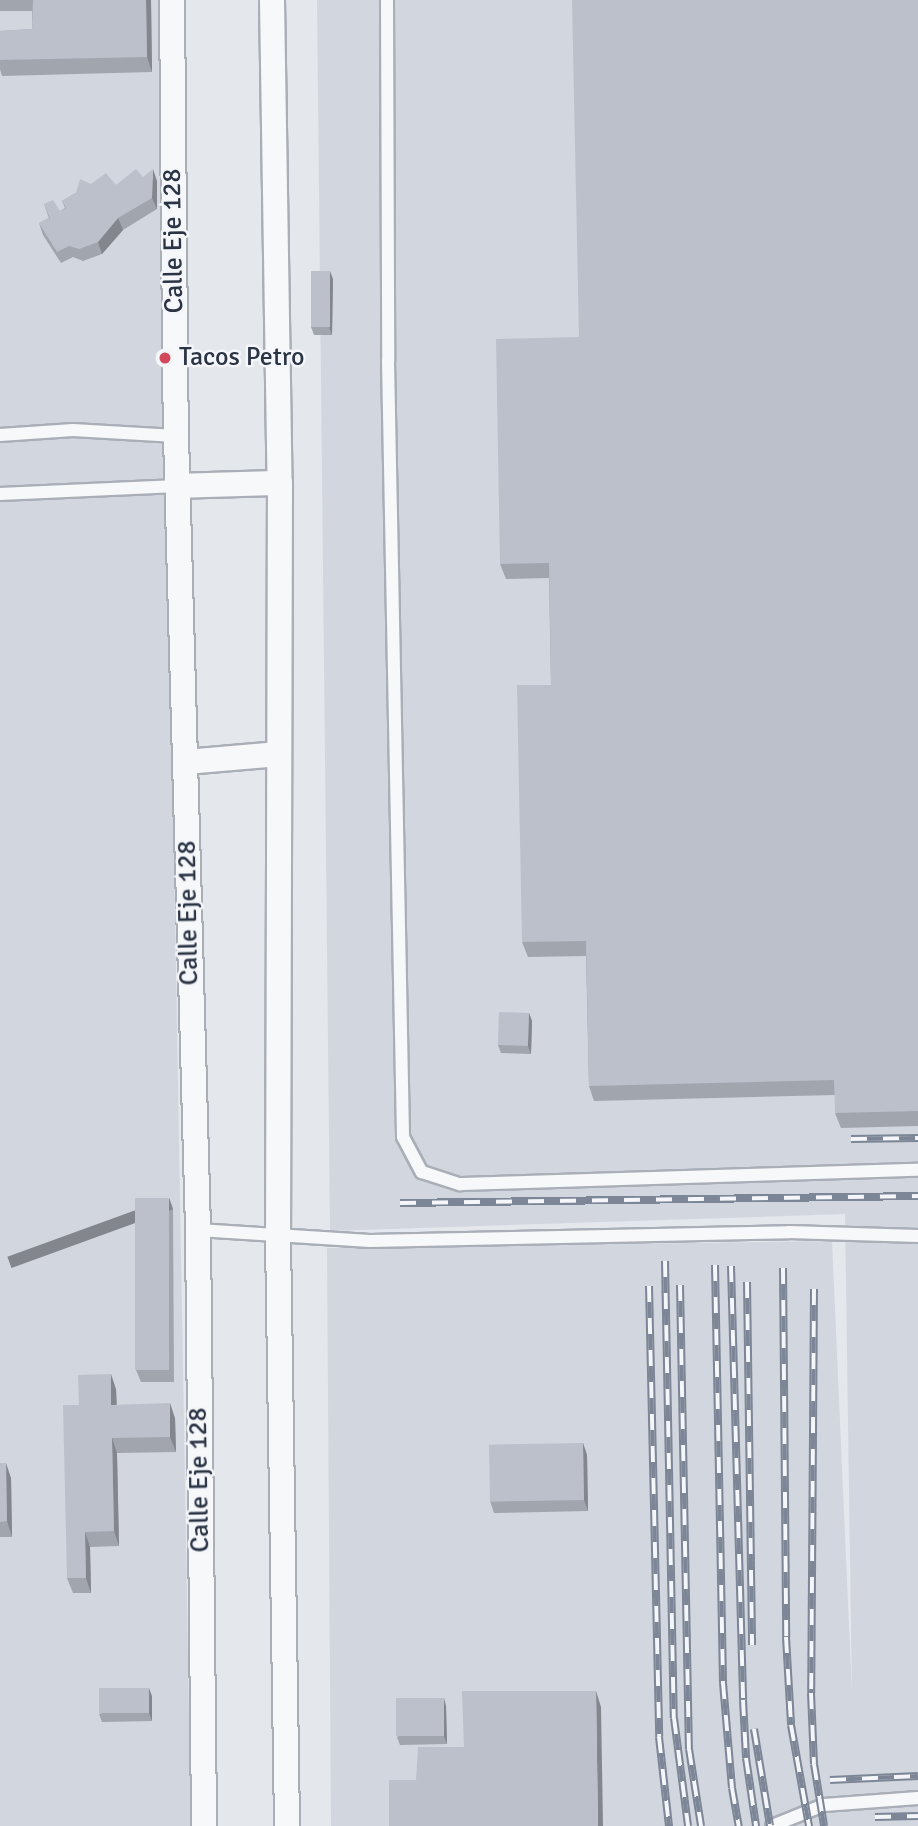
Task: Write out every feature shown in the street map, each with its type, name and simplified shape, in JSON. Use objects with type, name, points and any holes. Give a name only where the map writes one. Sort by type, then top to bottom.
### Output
[{"type":"street","name":"Calle Eje 128","points":[[172,0],[176,436],[198,1230],[204,1826]]},
{"type":"street","points":[[272,0],[280,483],[278,1238],[287,1826]]},
{"type":"street","points":[[178,486],[280,483]]},
{"type":"street","points":[[186,762],[279,754]]},
{"type":"lane","points":[[387,0],[388,361],[403,1137],[422,1172],[460,1184],[918,1170]]},
{"type":"lane","points":[[0,435],[73,430],[176,436]]},
{"type":"lane","points":[[2,490],[178,486]]},
{"type":"lane","points":[[198,1230],[278,1238],[370,1241],[789,1232],[918,1236]]},
{"type":"lane","points":[[772,1826],[824,1805],[918,1798]]},
{"type":"shaded area","points":[[0,0],[159,0],[191,1826],[0,1826]]},
{"type":"shaded area","points":[[317,0],[918,0],[918,1826],[331,1826],[327,1248],[832,1241],[852,1694],[845,1214],[330,1231]]},
{"type":"building","points":[[33,0],[146,0],[147,57],[0,60],[0,31],[32,29]]},
{"type":"building","points":[[572,0],[918,0],[918,1111],[835,1113],[834,1080],[589,1086],[586,941],[522,942],[517,685],[551,685],[549,563],[500,564],[496,339],[579,337]]},
{"type":"building","points":[[136,169],[143,177],[153,169],[152,198],[118,218],[98,242],[79,249],[69,246],[57,252],[39,223],[50,218],[44,204],[53,200],[60,211],[66,208],[62,201],[76,193],[80,179],[91,184],[106,173],[116,185]]},
{"type":"building","points":[[311,271],[330,271],[330,327],[311,327]]},
{"type":"building","points":[[499,1012],[529,1013],[528,1046],[498,1045]]},
{"type":"building","points":[[135,1198],[169,1198],[169,1370],[135,1370]]},
{"type":"building","points":[[111,1374],[111,1405],[170,1403],[170,1437],[112,1438],[114,1531],[85,1532],[86,1578],[67,1578],[63,1405],[79,1405],[78,1375]]},
{"type":"building","points":[[583,1443],[584,1500],[490,1502],[489,1445]]},
{"type":"building","points":[[0,1463],[6,1463],[7,1521],[0,1522]]},
{"type":"building","points":[[99,1688],[149,1688],[149,1713],[99,1713]]},
{"type":"building","points":[[462,1691],[596,1691],[598,1826],[389,1826],[389,1780],[416,1780],[418,1747],[464,1747]]},
{"type":"building","points":[[396,1698],[444,1698],[444,1736],[396,1736]]},
{"type":"railway","points":[[851,1139],[918,1138]]},
{"type":"railway","points":[[400,1203],[918,1196]]},
{"type":"railway","points":[[665,1261],[674,1718],[688,1826]]},
{"type":"railway","points":[[715,1265],[723,1683],[732,1788],[739,1826]]},
{"type":"railway","points":[[731,1266],[743,1700],[746,1758],[756,1826]]},
{"type":"railway","points":[[783,1268],[786,1637],[791,1725],[809,1826]]},
{"type":"railway","points":[[747,1282],[752,1645]]},
{"type":"railway","points":[[680,1285],[689,1749],[701,1826]]},
{"type":"railway","points":[[649,1286],[659,1737],[669,1826]]},
{"type":"railway","points":[[814,1289],[811,1693],[814,1764],[824,1826]]},
{"type":"railway","points":[[754,1729],[770,1826]]},
{"type":"railway","points":[[830,1780],[918,1776]]},
{"type":"railway","points":[[875,1817],[918,1816]]},
{"type":"place","name":"Tacos Petro","points":[[165,358]]}]
